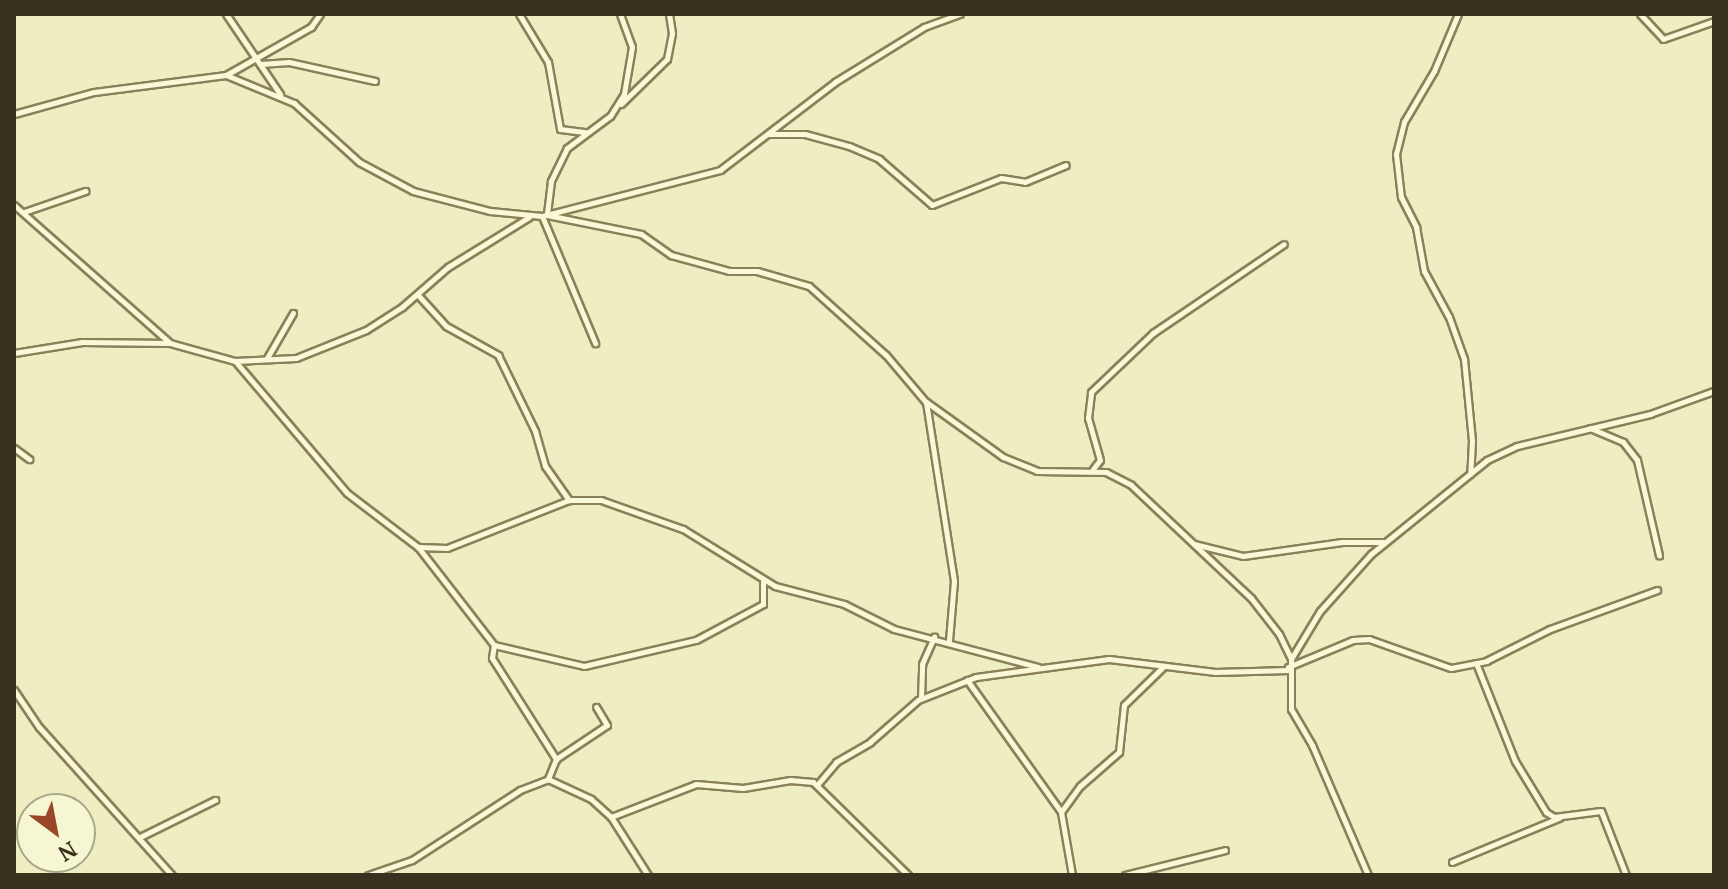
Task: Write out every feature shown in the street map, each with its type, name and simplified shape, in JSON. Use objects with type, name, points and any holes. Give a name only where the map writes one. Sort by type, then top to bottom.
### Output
[{"type":"street","points":[[226,14],[281,95]]},
{"type":"street","points":[[14,114],[94,92],[226,75],[258,61],[311,27],[320,14]]},
{"type":"street","points":[[519,14],[548,62],[560,129],[586,132]]},
{"type":"street","points":[[620,14],[633,53],[620,104]]},
{"type":"street","points":[[595,343],[544,215],[556,166],[586,132],[620,104],[631,100],[667,59],[672,33],[669,14]]},
{"type":"street","points":[[226,75],[281,95],[314,118],[338,146],[388,179],[452,204],[529,217],[706,176],[731,165],[807,101],[878,53],[960,14]]},
{"type":"street","points":[[1458,14],[1404,122],[1396,154],[1401,197],[1416,227],[1424,271],[1459,337],[1472,441],[1470,474]]},
{"type":"street","points":[[1640,14],[1663,39],[1714,21]]},
{"type":"street","points":[[258,61],[289,62],[375,81]]},
{"type":"street","points":[[768,134],[805,134],[849,146],[879,159],[932,205],[1001,178],[1025,182],[1066,165]]},
{"type":"street","points":[[24,212],[85,191]]},
{"type":"street","points":[[14,205],[170,343]]},
{"type":"street","points":[[544,215],[641,234],[671,255],[729,271],[757,271],[809,286],[886,355],[925,401],[1022,468],[1093,469],[1131,485],[1251,598],[1291,659]]},
{"type":"street","points":[[14,353],[82,342],[170,343],[235,361],[296,358],[366,330],[418,295],[448,267],[529,217]]},
{"type":"street","points":[[1093,469],[1100,460],[1088,418],[1091,392],[1153,333],[1284,244]]},
{"type":"street","points":[[418,295],[446,326],[498,355],[535,431],[545,466],[569,500]]},
{"type":"street","points":[[267,358],[293,313]]},
{"type":"street","points":[[235,361],[347,493],[418,547],[494,645],[587,666],[689,643],[763,604],[762,581]]},
{"type":"street","points":[[1368,875],[1312,745],[1291,709],[1288,668],[1291,659],[1335,591],[1383,542],[1470,474],[1517,446],[1714,391]]},
{"type":"street","points":[[925,401],[954,581],[949,641]]},
{"type":"street","points":[[1590,428],[1623,442],[1637,460],[1659,555]]},
{"type":"street","points":[[14,448],[29,459]]},
{"type":"street","points":[[418,547],[453,547],[569,500],[601,500],[654,516],[702,539],[762,581],[844,604],[894,629],[935,637],[1038,667]]},
{"type":"street","points":[[1190,542],[1243,556],[1342,542],[1383,542]]},
{"type":"street","points":[[817,785],[836,762],[870,742],[921,698],[967,680],[1038,667],[1109,659],[1244,673],[1288,668],[1353,640],[1369,639],[1440,666],[1476,663],[1657,590]]},
{"type":"street","points":[[921,698],[922,664],[935,637]]},
{"type":"street","points":[[494,645],[492,658],[556,759]]},
{"type":"street","points":[[1476,663],[1515,761],[1546,812],[1563,816]]},
{"type":"street","points":[[1061,812],[1080,786],[1119,752],[1124,705],[1165,666]]},
{"type":"street","points":[[967,680],[993,723],[1061,812],[1072,875]]},
{"type":"street","points":[[14,690],[39,727],[172,875]]},
{"type":"street","points":[[548,779],[556,759],[607,725],[596,707]]},
{"type":"street","points":[[368,875],[412,860],[520,790],[548,779],[591,799],[611,817],[648,875]]},
{"type":"street","points":[[611,817],[696,784],[743,788],[790,780],[817,785],[865,838],[908,875]]},
{"type":"street","points":[[140,837],[215,800]]},
{"type":"street","points":[[1452,862],[1563,816],[1601,811],[1626,875]]},
{"type":"street","points":[[1125,875],[1225,850]]}]
